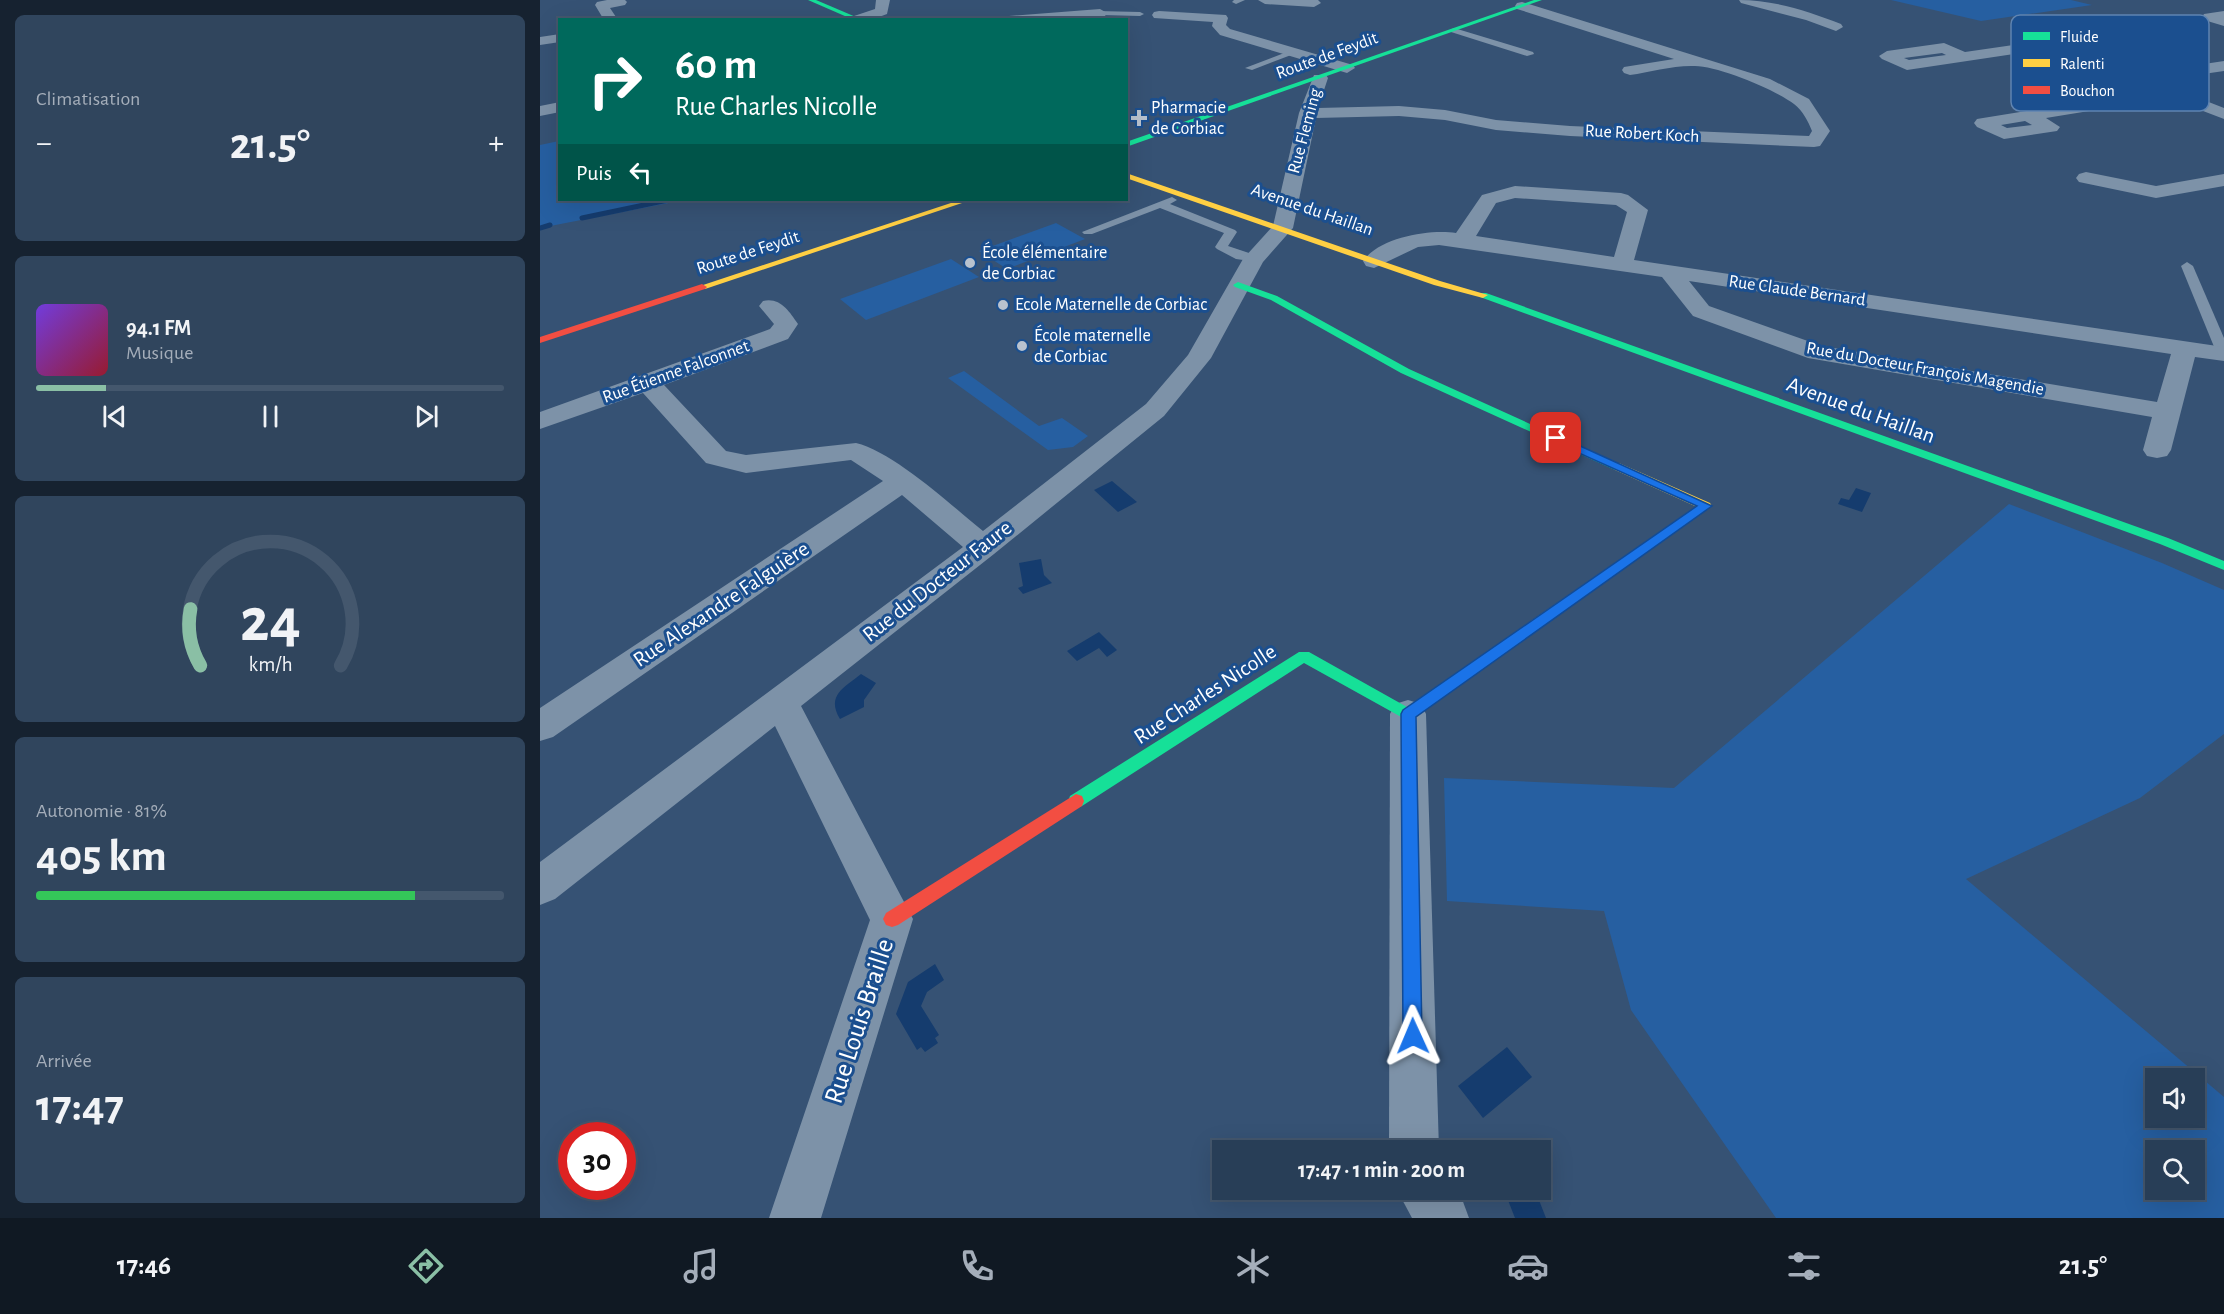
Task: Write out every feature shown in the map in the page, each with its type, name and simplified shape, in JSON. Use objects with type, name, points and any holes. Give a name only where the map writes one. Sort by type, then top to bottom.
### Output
[{"type":"street","points":[[811,0],[856,18]]},
{"type":"street","points":[[862,18],[882,11],[883,0]]},
{"type":"street","points":[[1265,0],[1314,3]]},
{"type":"street","name":"Route de Feydit","points":[[1128,144],[1539,0]]},
{"type":"street","points":[[1746,0],[1811,17],[1836,27]]},
{"type":"street","points":[[610,18],[602,5],[620,2]]},
{"type":"street","name":"Rue Robert Koch","points":[[1308,113],[1399,111],[1570,131],[1814,142],[1821,131],[1801,101],[1752,79],[1713,64],[1695,61],[1522,6]]},
{"type":"street","points":[[1159,15],[1231,8]]},
{"type":"street","points":[[1231,8],[1219,26],[1226,32],[1347,68]]},
{"type":"street","points":[[1035,18],[1100,13]]},
{"type":"street","points":[[2224,15],[2209,17],[2224,22]]},
{"type":"street","points":[[540,41],[558,38]]},
{"type":"street","points":[[1964,57],[2011,50]]},
{"type":"street","name":"Rue Robert Koch","points":[[1630,70],[1695,61]]},
{"type":"street","points":[[2209,68],[2224,66]]},
{"type":"street","name":"Rue Fleming","points":[[1284,224],[1285,208],[1308,113],[1320,78]]},
{"type":"street","points":[[540,111],[558,107]]},
{"type":"street","points":[[2209,108],[2224,114]]},
{"type":"street","points":[[2030,117],[2065,111]]},
{"type":"street","name":"Avenue du Haillan","points":[[1128,166],[1380,257],[1437,284],[1482,296],[2120,525],[2224,566]]},
{"type":"street","name":"Avenue du Haillan","points":[[1128,176],[1284,224]]},
{"type":"street","points":[[2086,178],[2156,192],[2224,180]]},
{"type":"street","points":[[1462,241],[1489,199],[1515,192],[1621,199],[1638,210],[1622,265]]},
{"type":"street","name":"Route de Feydit","points":[[540,340],[964,201]]},
{"type":"street","name":"Rue du Docteur Faure","points":[[540,886],[983,547],[1155,410],[1199,358],[1254,259],[1284,224]]},
{"type":"street","name":"Rue Claude Bernard","points":[[1380,257],[1402,244],[1419,239],[1440,238],[2224,354]]},
{"type":"street","name":"Rue du Docteur François Magendie","points":[[1670,272],[1701,311],[1816,353],[2168,412]]},
{"type":"street","points":[[1238,285],[1274,298],[1405,370],[1706,506],[1408,714],[1414,1140]]},
{"type":"street","name":"Rue Étienne Falconnet","points":[[540,421],[779,334],[786,324],[771,306]]},
{"type":"street","points":[[2157,450],[2185,348]]},
{"type":"street","points":[[648,383],[716,457],[746,464],[856,451],[903,481],[983,547]]},
{"type":"street","name":"Rue Alexandre Falguière","points":[[547,713],[903,481]]},
{"type":"street","name":"Rue Charles Nicolle","points":[[892,919],[1304,656],[1408,714]]},
{"type":"street","name":"Rue Louis Braille","points":[[782,701],[892,919],[795,1218]]},
{"type":"street","points":[[1430,1200],[1443,1218]]},
{"type":"lane","points":[[1100,13],[1140,14]]},
{"type":"lane","points":[[1454,30],[1530,54]]},
{"type":"lane","points":[[1249,68],[1295,52]]},
{"type":"lane","points":[[1088,232],[1185,195]]},
{"type":"lane","points":[[1162,205],[1232,232],[1221,247],[1240,256],[1254,259]]},
{"type":"lane","points":[[2187,266],[2224,354]]},
{"type":"shaded area","points":[[1891,0],[2071,0],[2092,5],[2011,15],[1981,21]]},
{"type":"shaded area","points":[[558,141],[558,201],[679,201],[540,228],[540,145]]},
{"type":"shaded area","points":[[1056,223],[1085,239],[1007,269],[979,251]]},
{"type":"shaded area","points":[[951,259],[979,277],[866,320],[840,299]]},
{"type":"shaded area","points":[[964,371],[1039,426],[1062,418],[1088,436],[1073,447],[1048,450],[948,378]]},
{"type":"shaded area","points":[[1112,481],[1137,502],[1118,512],[1094,490]]},
{"type":"shaded area","points":[[1856,488],[1871,493],[1862,512],[1838,504],[1841,498],[1849,500]]},
{"type":"shaded area","points":[[2009,504],[2162,563],[2224,590],[2224,734],[2140,798],[1966,879],[2190,1068],[2145,1068],[2145,1128],[2205,1128],[2205,1081],[2224,1097],[2224,1218],[1776,1218],[1631,1010],[1604,911],[1447,901],[1444,778],[1674,788]]},
{"type":"shaded area","points":[[1041,559],[1044,575],[1052,583],[1023,594],[1018,588],[1023,586],[1019,563]]},
{"type":"shaded area","points":[[1099,632],[1117,650],[1107,657],[1099,648],[1077,661],[1067,651]]},
{"type":"shaded area","points":[[861,674],[876,683],[864,700],[864,707],[840,719],[836,711],[836,698],[843,688]]},
{"type":"shaded area","points":[[935,964],[944,980],[927,992],[921,1006],[939,1035],[935,1038],[938,1043],[925,1052],[921,1047],[917,1050],[896,1014],[908,982]]},
{"type":"shaded area","points":[[1507,1047],[1532,1077],[1483,1118],[1458,1086]]},
{"type":"shaded area","points":[[1508,1200],[1539,1200],[1546,1218],[1515,1218]]},
{"type":"waterway","points":[[582,218],[663,201]]},
{"type":"waterway","points":[[540,228],[550,225]]},
{"type":"traffic: fast","points":[[811,0],[855,18]]},
{"type":"traffic: fast","points":[[1128,144],[1539,0]]},
{"type":"traffic: fast","points":[[1238,285],[1274,298],[1405,371],[1619,467]]},
{"type":"traffic: fast","points":[[1483,295],[2164,541],[2224,566]]},
{"type":"traffic: fast","points":[[1076,801],[1304,656],[1408,714],[1536,624]]},
{"type":"traffic: slow","points":[[1128,176],[1437,283],[1483,295]]},
{"type":"traffic: slow","points":[[702,287],[964,201]]},
{"type":"traffic: slow","points":[[1536,624],[1706,506],[1619,467]]},
{"type":"traffic: jam","points":[[540,340],[702,287]]},
{"type":"traffic: jam","points":[[892,919],[1076,801]]},
{"type":"place","name":"Pharmacie de Corbiac","points":[[1139,118]]},
{"type":"place","name":"École élémentaire de Corbiac","points":[[970,263]]},
{"type":"place","name":"Ecole Maternelle de Corbiac","points":[[1003,305]]},
{"type":"place","name":"École maternelle de Corbiac","points":[[1022,346]]},
{"type":"route","points":[[1413,1036],[1408,714],[1706,506],[1556,438]]}]
